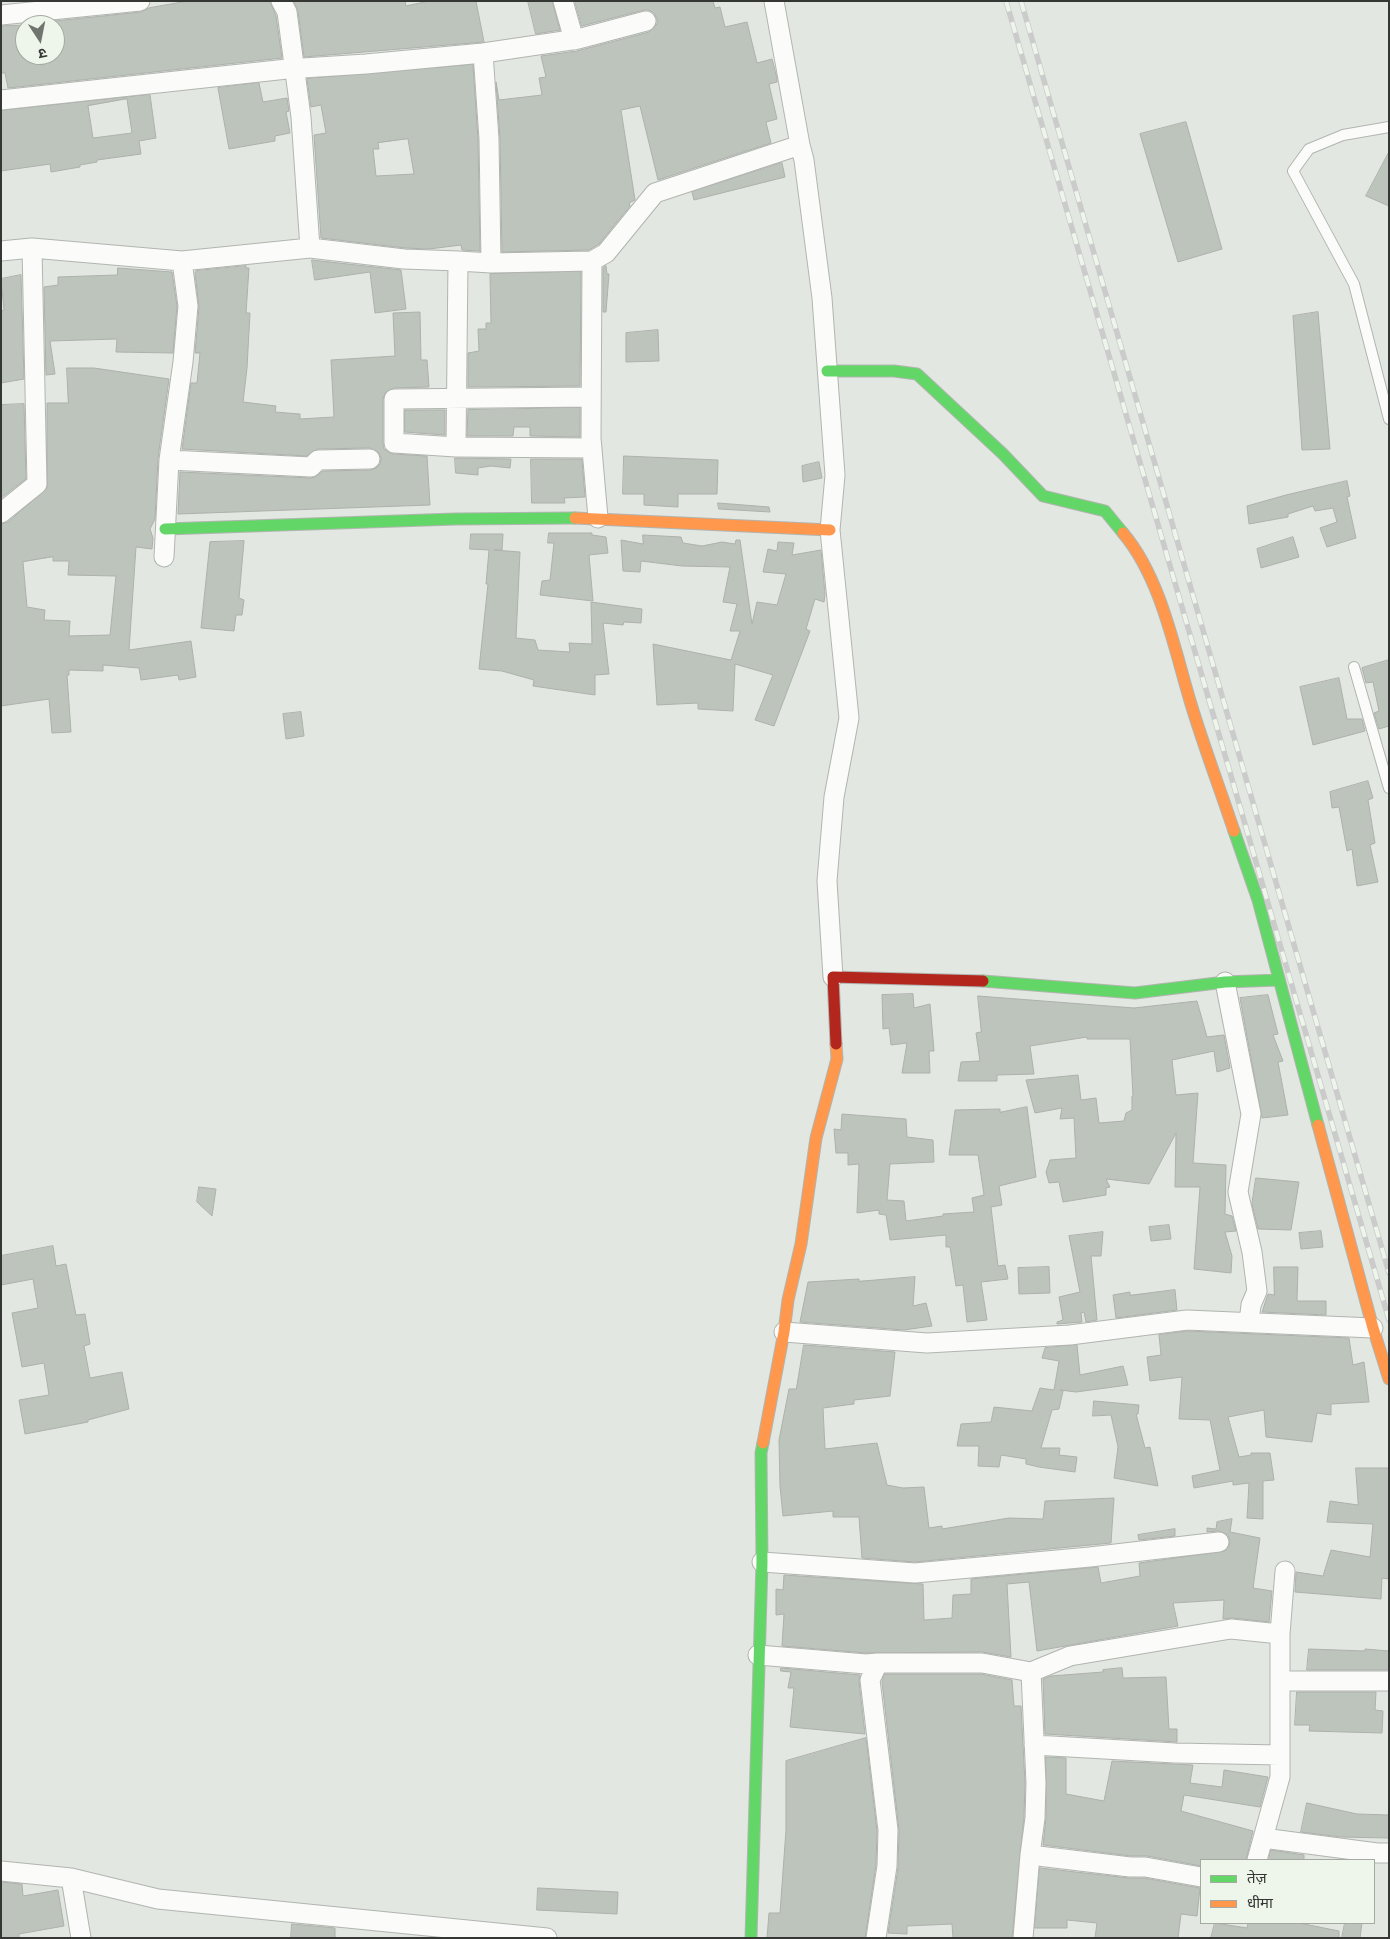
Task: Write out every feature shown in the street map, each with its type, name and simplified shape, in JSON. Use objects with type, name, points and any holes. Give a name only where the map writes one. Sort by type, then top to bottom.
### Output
[{"type":"street","points":[[1,15],[140,1]]},
{"type":"street","points":[[281,1],[287,12],[301,117],[310,248]]},
{"type":"street","points":[[564,1],[574,40]]},
{"type":"street","points":[[751,1938],[762,1562],[761,1453],[784,1332],[788,1300],[801,1244],[816,1138],[837,1060],[827,881],[834,797],[849,718],[830,530],[835,475],[822,298],[804,160],[774,1]]},
{"type":"street","points":[[1,100],[294,69],[483,53],[574,40],[646,21]]},
{"type":"street","points":[[483,53],[489,139],[491,263]]},
{"type":"street","points":[[1,252],[32,248],[182,261],[310,248],[404,259],[491,263],[592,261],[606,252],[655,194],[800,145]]},
{"type":"street","points":[[1,513],[37,484],[32,248]]},
{"type":"street","points":[[164,557],[170,460],[183,362],[188,306],[182,261]]},
{"type":"street","points":[[456,447],[458,261]]},
{"type":"street","points":[[592,261],[592,448],[598,518]]},
{"type":"street","points":[[827,371],[894,371],[917,374],[1003,454],[1043,496],[1105,511],[1136,548],[1154,582],[1193,710],[1258,900],[1373,1328],[1389,1379]]},
{"type":"street","points":[[592,397],[457,400],[394,399],[394,443],[456,447],[592,448]]},
{"type":"street","points":[[170,460],[311,467],[318,460],[370,459]]},
{"type":"street","points":[[165,529],[455,519],[598,518],[830,530]]},
{"type":"street","points":[[833,977],[983,981],[1135,993],[1225,982],[1279,980]]},
{"type":"street","points":[[1225,982],[1251,1114],[1238,1192],[1252,1252],[1257,1291],[1251,1305],[1249,1322]]},
{"type":"street","points":[[784,1332],[927,1343],[1070,1335],[1187,1320],[1373,1328]]},
{"type":"street","points":[[762,1562],[915,1573],[1090,1557],[1219,1542]]},
{"type":"street","points":[[1257,1859],[1280,1777],[1280,1634],[1285,1571]]},
{"type":"street","points":[[758,1655],[866,1664],[982,1664],[1031,1672],[1070,1656],[1231,1629],[1280,1634]]},
{"type":"street","points":[[876,1938],[887,1866],[888,1830],[870,1680],[878,1663]]},
{"type":"street","points":[[1023,1938],[1030,1855],[1036,1818],[1031,1672]]},
{"type":"street","points":[[1280,1680],[1389,1681]]},
{"type":"street","points":[[1034,1745],[1175,1753],[1280,1755]]},
{"type":"street","points":[[1263,1838],[1377,1854],[1389,1853]]},
{"type":"street","points":[[1030,1855],[1145,1867],[1200,1876]]},
{"type":"street","points":[[1,1871],[71,1878],[158,1899],[503,1936],[548,1938]]},
{"type":"street","points":[[71,1878],[81,1938]]},
{"type":"lane","points":[[1389,126],[1343,135],[1309,149],[1293,171],[1354,284],[1389,419]]},
{"type":"lane","points":[[1354,667],[1389,788]]},
{"type":"building","points":[[188,1],[270,1],[276,16],[282,58],[8,88],[5,73],[1,73],[1,26],[15,25],[15,65],[65,65],[65,20],[141,12],[149,8]]},
{"type":"building","points":[[294,1],[405,1],[406,6],[429,1],[476,1],[484,42],[304,57],[298,11]]},
{"type":"building","points":[[528,1],[552,1],[560,30],[536,34]]},
{"type":"building","points":[[575,1],[713,1],[715,8],[720,7],[725,27],[747,22],[757,63],[772,59],[777,78],[777,82],[769,84],[777,119],[766,122],[771,143],[658,180],[640,106],[621,110],[635,200],[629,203],[630,206],[599,244],[589,250],[502,252],[500,139],[496,82],[499,100],[542,95],[539,78],[546,77],[541,56],[577,51],[649,32],[657,24],[654,13],[644,10],[582,26]]},
{"type":"building","points":[[473,65],[478,139],[480,251],[462,250],[461,245],[429,249],[405,248],[321,238],[314,135],[326,133],[321,105],[311,107],[307,79]],"holes":[[[408,139],[414,174],[376,176],[373,149],[379,149],[378,143]]]},
{"type":"building","points":[[259,83],[263,102],[287,98],[289,111],[286,112],[290,133],[275,136],[275,141],[229,149],[218,88]]},
{"type":"building","points":[[150,95],[156,138],[139,141],[141,154],[97,160],[97,162],[80,165],[80,167],[51,172],[50,164],[1,171],[1,111]],"holes":[[[127,99],[132,133],[93,138],[88,106]]]},
{"type":"building","points":[[1186,122],[1222,249],[1178,262],[1140,134]]},
{"type":"building","points":[[1389,152],[1389,206],[1366,196]]},
{"type":"building","points":[[782,163],[785,177],[694,200],[692,192]]},
{"type":"building","points":[[312,260],[401,270],[406,309],[375,313],[370,272],[315,280]]},
{"type":"building","points":[[246,266],[246,268],[249,268],[246,313],[250,313],[243,402],[276,406],[275,412],[300,414],[300,419],[334,417],[331,360],[395,356],[393,313],[420,312],[421,360],[427,360],[429,387],[394,388],[385,393],[383,399],[383,443],[384,449],[393,454],[427,456],[430,505],[178,514],[180,472],[310,478],[323,471],[370,470],[380,464],[381,458],[379,453],[370,448],[318,449],[307,456],[182,449],[191,383],[197,383],[200,353],[195,353],[199,307],[195,273],[196,271]]},
{"type":"building","points":[[606,266],[607,274],[609,274],[606,312],[603,312],[603,268]]},
{"type":"building","points":[[118,268],[172,272],[177,306],[173,353],[116,352],[117,339],[50,341],[55,374],[46,375],[44,287],[58,285],[58,277],[117,275]]},
{"type":"building","points":[[581,272],[580,386],[468,387],[468,353],[479,351],[478,329],[486,329],[486,323],[491,323],[490,274]]},
{"type":"building","points":[[21,275],[24,379],[1,383],[1,311],[4,310],[1,279]]},
{"type":"building","points":[[1318,312],[1330,449],[1302,450],[1293,316]]},
{"type":"building","points":[[658,330],[659,361],[626,362],[626,333]]},
{"type":"building","points":[[67,368],[94,368],[169,379],[158,458],[155,519],[150,529],[153,538],[152,549],[136,547],[129,650],[191,641],[196,677],[179,680],[178,675],[141,680],[139,668],[103,665],[103,671],[69,670],[69,675],[67,675],[71,732],[52,733],[49,699],[1,706],[1,524],[8,522],[47,488],[47,403],[68,403]],"holes":[[[53,557],[53,561],[69,561],[68,575],[116,576],[110,635],[69,636],[70,621],[44,620],[45,610],[27,607],[23,562]]]},
{"type":"building","points":[[24,404],[26,479],[1,498],[1,405]]},
{"type":"building","points":[[580,408],[580,437],[530,436],[530,427],[514,427],[513,436],[467,436],[468,410]]},
{"type":"building","points":[[405,410],[445,410],[445,435],[405,432]]},
{"type":"building","points":[[624,456],[718,460],[717,494],[678,494],[678,507],[644,505],[644,494],[623,494]]},
{"type":"building","points":[[455,458],[511,459],[510,468],[491,466],[478,468],[478,475],[456,473]]},
{"type":"building","points":[[531,459],[582,459],[585,497],[564,498],[565,503],[532,503]]},
{"type":"building","points":[[819,462],[822,478],[803,482],[802,466]]},
{"type":"building","points":[[1347,481],[1350,496],[1347,497],[1356,538],[1327,547],[1320,528],[1337,522],[1333,508],[1315,511],[1313,506],[1288,514],[1288,517],[1249,524],[1247,506]]},
{"type":"building","points":[[718,503],[769,507],[770,512],[719,509]]},
{"type":"building","points":[[549,533],[592,533],[592,535],[606,537],[608,553],[589,555],[593,601],[540,595],[542,581],[550,580],[554,543],[548,543]]},
{"type":"building","points":[[471,534],[503,534],[502,550],[494,550],[520,552],[516,638],[535,640],[538,650],[570,652],[569,643],[592,644],[591,602],[642,609],[641,623],[624,622],[623,625],[603,623],[609,674],[595,675],[595,695],[533,686],[534,680],[502,671],[479,669],[488,584],[486,584],[489,550],[470,549]]},
{"type":"building","points":[[643,535],[681,537],[683,543],[702,546],[722,542],[735,544],[736,540],[740,540],[752,624],[757,602],[777,605],[786,574],[763,572],[768,549],[777,551],[778,542],[794,543],[792,555],[821,550],[824,602],[815,599],[806,629],[810,631],[774,726],[755,720],[773,675],[735,664],[733,711],[698,709],[698,703],[657,705],[653,644],[731,660],[740,631],[730,631],[737,604],[723,602],[730,567],[682,566],[641,561],[640,572],[623,571],[621,540],[643,544]]},
{"type":"building","points":[[1293,537],[1299,557],[1261,568],[1257,549]]},
{"type":"building","points":[[244,541],[239,598],[244,600],[242,615],[236,615],[234,631],[201,628],[210,542]]},
{"type":"building","points":[[1389,660],[1389,726],[1379,729],[1374,713],[1379,711],[1373,682],[1366,683],[1362,668]]},
{"type":"building","points":[[1339,678],[1347,719],[1362,719],[1365,731],[1313,745],[1300,687]]},
{"type":"building","points":[[301,712],[304,736],[286,739],[283,714]]},
{"type":"building","points":[[1368,781],[1373,798],[1368,800],[1375,843],[1370,845],[1378,882],[1357,886],[1352,849],[1347,851],[1339,807],[1332,808],[1330,792]]},
{"type":"building","points":[[913,994],[914,1008],[930,1004],[934,1051],[929,1051],[930,1073],[902,1073],[907,1043],[891,1045],[889,1028],[883,1029],[882,995]]},
{"type":"building","points":[[1268,995],[1278,1034],[1273,1035],[1283,1061],[1278,1062],[1288,1115],[1262,1118],[1240,998]]},
{"type":"building","points":[[978,996],[1134,1008],[1197,1001],[1207,1037],[1224,1035],[1230,1068],[1217,1072],[1214,1051],[1172,1060],[1176,1095],[1198,1093],[1193,1163],[1226,1165],[1225,1214],[1232,1216],[1236,1231],[1225,1232],[1232,1256],[1231,1273],[1194,1269],[1200,1187],[1175,1187],[1176,1133],[1149,1184],[1106,1179],[1110,1187],[1106,1188],[1106,1195],[1063,1202],[1059,1182],[1049,1183],[1046,1172],[1050,1160],[1076,1158],[1074,1118],[1060,1119],[1062,1108],[1035,1113],[1026,1080],[1078,1075],[1081,1100],[1096,1098],[1099,1123],[1124,1121],[1126,1113],[1132,1110],[1130,1039],[1087,1039],[1087,1037],[1030,1046],[1034,1074],[997,1075],[997,1081],[958,1081],[961,1062],[980,1061],[976,1033],[981,1032]]},
{"type":"building","points":[[1027,1107],[1036,1177],[999,1186],[1002,1205],[991,1207],[998,1266],[1005,1265],[1008,1279],[981,1282],[987,1320],[967,1322],[963,1285],[956,1286],[950,1247],[946,1247],[946,1235],[890,1240],[886,1215],[879,1214],[879,1210],[857,1213],[859,1164],[848,1165],[848,1153],[836,1153],[834,1129],[841,1130],[842,1114],[906,1119],[907,1137],[933,1140],[934,1162],[890,1164],[887,1200],[904,1201],[906,1221],[943,1216],[943,1214],[974,1212],[972,1198],[984,1195],[978,1155],[949,1155],[955,1110],[1000,1109],[1000,1112]]},
{"type":"building","points":[[1256,1178],[1299,1182],[1291,1230],[1258,1229],[1252,1204]]},
{"type":"building","points":[[199,1187],[216,1189],[212,1216],[197,1202]]},
{"type":"building","points":[[1169,1225],[1171,1239],[1151,1241],[1149,1227]]},
{"type":"building","points":[[1321,1231],[1323,1247],[1301,1249],[1299,1233]]},
{"type":"building","points":[[1103,1232],[1101,1256],[1091,1256],[1097,1320],[1086,1322],[1084,1312],[1081,1313],[1082,1322],[1057,1324],[1057,1322],[1063,1320],[1059,1297],[1080,1292],[1069,1236]]},
{"type":"building","points":[[53,1246],[56,1266],[66,1264],[76,1315],[85,1314],[90,1344],[84,1346],[90,1378],[122,1372],[129,1409],[88,1420],[88,1422],[25,1434],[19,1400],[49,1395],[44,1363],[22,1367],[12,1313],[38,1308],[33,1279],[1,1285],[1,1256]]},
{"type":"building","points":[[1049,1267],[1050,1293],[1019,1294],[1018,1268]]},
{"type":"building","points":[[1274,1267],[1298,1267],[1297,1301],[1326,1301],[1326,1315],[1262,1312],[1268,1294],[1274,1295]]},
{"type":"building","points":[[915,1277],[913,1306],[926,1303],[932,1326],[904,1330],[800,1322],[808,1282]]},
{"type":"building","points":[[1175,1290],[1177,1310],[1116,1318],[1113,1295],[1130,1292],[1130,1295]]},
{"type":"building","points":[[1187,1331],[1349,1338],[1353,1365],[1364,1362],[1369,1402],[1331,1404],[1331,1415],[1317,1413],[1312,1442],[1266,1437],[1264,1410],[1228,1417],[1239,1457],[1251,1455],[1251,1453],[1270,1453],[1274,1480],[1263,1481],[1263,1519],[1247,1518],[1249,1483],[1233,1485],[1233,1481],[1194,1488],[1192,1476],[1220,1470],[1210,1420],[1179,1419],[1182,1377],[1150,1381],[1147,1357],[1161,1355],[1159,1335]]},
{"type":"building","points":[[804,1345],[895,1352],[890,1396],[854,1400],[854,1404],[823,1408],[825,1449],[877,1443],[887,1485],[903,1488],[924,1487],[929,1528],[942,1526],[942,1529],[1009,1518],[1043,1519],[1045,1501],[1114,1498],[1111,1543],[915,1562],[862,1558],[859,1517],[833,1517],[833,1511],[783,1516],[779,1440],[789,1389],[796,1389]]},
{"type":"building","points":[[1077,1345],[1080,1375],[1123,1366],[1128,1385],[1076,1392],[1060,1390],[1063,1391],[1059,1409],[1052,1410],[1041,1448],[1060,1448],[1059,1455],[1077,1457],[1075,1472],[1039,1467],[1026,1464],[1026,1459],[1001,1455],[999,1467],[978,1466],[979,1446],[957,1446],[961,1424],[991,1422],[994,1407],[1032,1411],[1040,1388],[1054,1390],[1059,1361],[1042,1358],[1045,1348]]},
{"type":"building","points":[[1094,1401],[1139,1405],[1138,1414],[1136,1414],[1145,1448],[1150,1447],[1158,1486],[1114,1478],[1118,1447],[1111,1415],[1093,1416]]},
{"type":"building","points":[[1356,1468],[1389,1468],[1389,1579],[1382,1578],[1381,1599],[1295,1592],[1296,1572],[1323,1576],[1331,1550],[1370,1557],[1373,1524],[1327,1522],[1330,1501],[1358,1505]]},
{"type":"building","points":[[1232,1519],[1230,1532],[1260,1538],[1253,1588],[1272,1591],[1269,1622],[1232,1618],[1223,1619],[1224,1600],[1173,1603],[1178,1626],[1037,1651],[1029,1582],[1007,1584],[1011,1657],[982,1652],[866,1653],[782,1646],[784,1614],[776,1615],[776,1589],[783,1590],[784,1575],[923,1584],[924,1620],[952,1618],[953,1595],[971,1594],[971,1579],[1098,1567],[1101,1583],[1140,1576],[1139,1563],[1225,1551],[1229,1546],[1230,1540],[1228,1535],[1218,1531],[1207,1532],[1207,1528],[1216,1529],[1217,1522]]},
{"type":"building","points":[[1175,1529],[1175,1536],[1139,1540],[1138,1535]]},
{"type":"building","points":[[1309,1649],[1389,1651],[1389,1670],[1307,1670]]},
{"type":"building","points":[[781,1668],[860,1675],[859,1681],[865,1734],[790,1727],[794,1688],[788,1688],[791,1672],[781,1671]]},
{"type":"building","points":[[1122,1668],[1123,1678],[1166,1677],[1169,1729],[1177,1729],[1177,1742],[1045,1734],[1043,1679],[1051,1676],[1103,1672],[1103,1670]]},
{"type":"building","points":[[885,1674],[981,1674],[1012,1680],[1014,1706],[1021,1706],[1025,1783],[1024,1817],[1012,1938],[953,1938],[952,1924],[907,1926],[907,1934],[888,1933],[898,1868],[899,1830],[882,1682]]},
{"type":"building","points":[[1297,1692],[1376,1692],[1375,1710],[1383,1711],[1382,1733],[1309,1731],[1310,1725],[1295,1725]]},
{"type":"building","points":[[866,1738],[877,1831],[876,1865],[865,1938],[767,1938],[769,1913],[780,1913],[786,1830],[786,1761]]},
{"type":"building","points":[[1046,1757],[1066,1758],[1066,1794],[1104,1801],[1112,1761],[1193,1765],[1190,1783],[1222,1787],[1224,1770],[1268,1777],[1260,1807],[1184,1795],[1181,1811],[1253,1831],[1246,1859],[1200,1859],[1200,1866],[1147,1856],[1131,1856],[1043,1845],[1046,1818]]},
{"type":"building","points":[[1307,1803],[1357,1814],[1389,1815],[1389,1838],[1341,1837],[1301,1832]]},
{"type":"building","points":[[1271,1850],[1304,1855],[1304,1859],[1269,1859]]},
{"type":"building","points":[[1040,1868],[1144,1878],[1200,1888],[1197,1916],[1181,1914],[1178,1938],[1095,1938],[1097,1923],[1067,1920],[1067,1928],[1035,1928]]},
{"type":"building","points":[[1,1882],[22,1884],[23,1896],[58,1890],[64,1926],[19,1934],[19,1938],[1,1938]]},
{"type":"building","points":[[538,1888],[618,1892],[617,1914],[537,1910]]},
{"type":"building","points":[[292,1924],[335,1928],[335,1938],[291,1938]]},
{"type":"building","points":[[1215,1924],[1247,1928],[1248,1924],[1304,1924],[1339,1931],[1339,1938],[1211,1938]]},
{"type":"building","points":[[1345,1924],[1362,1924],[1360,1938],[1342,1938]]},
{"type":"railway","points":[[1006,1],[1389,1320]]},
{"type":"railway","points":[[1021,1],[1389,1273]]},
{"type":"traffic: fast","points":[[827,371],[894,371],[917,374],[1003,454],[1043,496],[1105,511],[1123,533]]},
{"type":"traffic: fast","points":[[165,529],[455,519],[575,518]]},
{"type":"traffic: fast","points":[[1234,831],[1258,900],[1318,1125]]},
{"type":"traffic: fast","points":[[983,981],[1135,993],[1225,982],[1279,980]]},
{"type":"traffic: fast","points":[[751,1938],[762,1562],[761,1453],[763,1443]]},
{"type":"traffic: slow","points":[[575,518],[830,530]]},
{"type":"traffic: slow","points":[[1123,533],[1136,551],[1157,592],[1196,720],[1234,831]]},
{"type":"traffic: slow","points":[[763,1443],[784,1332],[788,1300],[801,1244],[816,1138],[837,1059],[836,1044]]},
{"type":"traffic: slow","points":[[1318,1125],[1373,1328],[1389,1379]]},
{"type":"traffic: jam","points":[[836,1044],[833,977],[983,981]]}]
